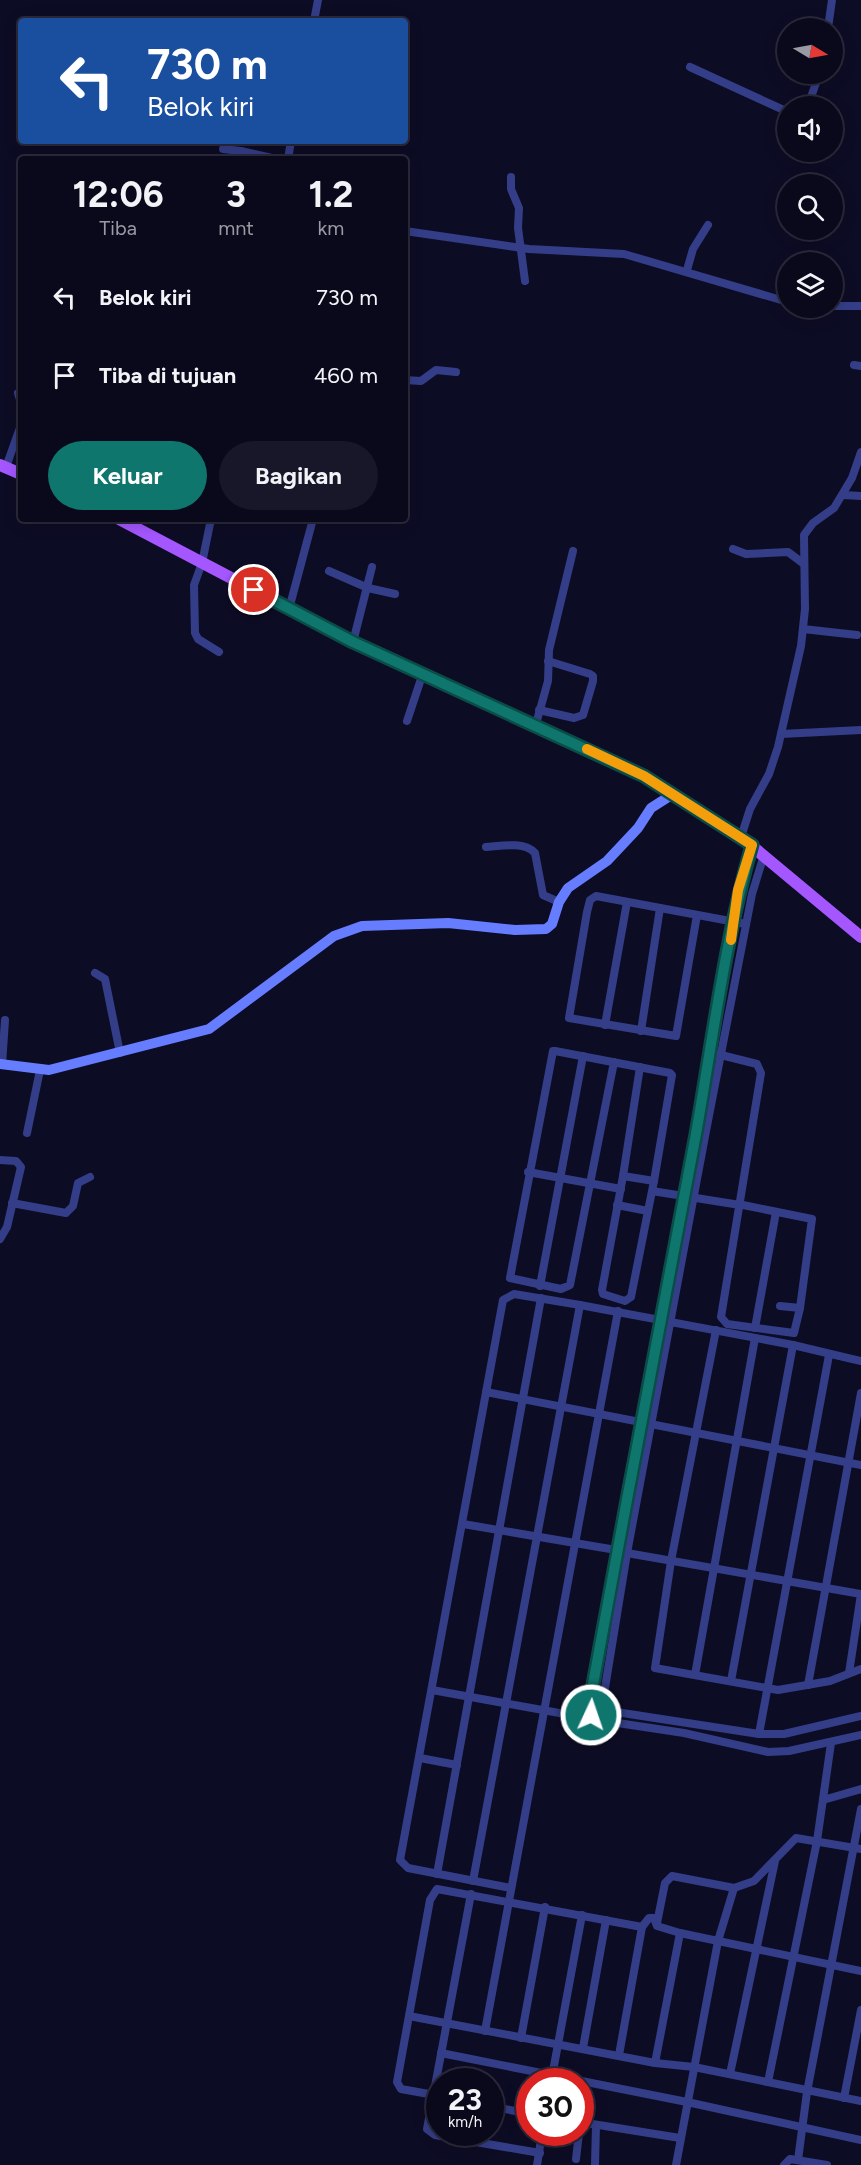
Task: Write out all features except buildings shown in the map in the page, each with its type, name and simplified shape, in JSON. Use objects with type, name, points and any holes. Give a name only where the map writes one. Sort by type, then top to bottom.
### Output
[{"type":"main road","points":[[3,466],[18,473]]},
{"type":"main road","points":[[125,522],[353,642],[536,724],[644,776],[746,841],[861,937]]},
{"type":"street","points":[[315,18],[318,0]]},
{"type":"street","points":[[829,18],[832,0]]},
{"type":"street","points":[[690,67],[777,107]]},
{"type":"street","points":[[223,149],[240,155]]},
{"type":"street","points":[[511,177],[511,189],[519,208],[525,282]]},
{"type":"street","points":[[687,270],[693,249],[708,225]]},
{"type":"street","points":[[408,232],[449,240],[624,254],[687,270],[777,299]]},
{"type":"street","points":[[843,306],[861,306]]},
{"type":"street","points":[[408,380],[421,381],[436,370],[456,372]]},
{"type":"street","points":[[3,466],[18,432]]},
{"type":"street","points":[[598,1720],[591,1715],[589,1706],[616,1550],[734,922],[753,801],[771,767],[781,734],[803,629],[806,609],[803,540],[806,530],[827,515],[843,495],[861,452]]},
{"type":"street","points":[[843,495],[861,495]]},
{"type":"street","points":[[210,522],[202,563],[193,590],[196,615],[195,633],[198,639],[219,652]]},
{"type":"street","points":[[289,609],[312,522]]},
{"type":"street","points":[[734,549],[746,554],[788,552],[804,564]]},
{"type":"street","points":[[536,724],[548,681],[548,661],[573,551]]},
{"type":"street","points":[[353,642],[372,567]]},
{"type":"street","points":[[329,571],[368,588],[395,594]]},
{"type":"street","points":[[803,629],[857,635]]},
{"type":"street","points":[[539,710],[574,718],[584,715],[593,681],[593,676],[590,674],[548,661]]},
{"type":"street","points":[[407,721],[423,673]]},
{"type":"street","points":[[781,734],[861,730]]},
{"type":"street","points":[[5,1020],[1,1065],[40,1070],[120,1053],[209,1029],[229,1011],[264,990],[327,941],[344,932],[371,925],[448,923],[541,930],[552,924],[559,902],[568,888],[614,854],[638,828],[651,808],[674,794]]},
{"type":"street","points":[[486,847],[523,846],[532,849],[535,853],[543,896],[559,902]]},
{"type":"street","points":[[764,855],[746,924],[693,1197],[603,1691],[605,1706],[616,1712],[759,1734],[784,1734],[861,1716]]},
{"type":"street","points":[[697,915],[679,1032],[673,1036],[569,1018],[572,990],[590,900],[600,896],[746,924]]},
{"type":"street","points":[[605,1025],[627,902]]},
{"type":"street","points":[[641,1031],[660,908]]},
{"type":"street","points":[[94,973],[105,979],[120,1053]]},
{"type":"street","points":[[614,1062],[570,1285],[561,1289],[516,1281],[509,1275],[552,1052],[555,1051],[583,1056],[640,1067],[670,1073],[673,1078],[632,1298],[625,1301],[607,1298],[602,1290],[640,1067]]},
{"type":"street","points":[[652,1191],[740,1205],[812,1219],[796,1331],[791,1334],[727,1324],[720,1317],[740,1205],[760,1068],[757,1064],[709,1052]]},
{"type":"street","points":[[540,1286],[583,1056]]},
{"type":"street","points":[[27,1133],[40,1070]]},
{"type":"street","points":[[0,1160],[16,1161],[21,1167],[7,1227],[0,1239]]},
{"type":"street","points":[[528,1172],[621,1189]]},
{"type":"street","points":[[623,1176],[654,1181]]},
{"type":"street","points":[[12,1203],[66,1213],[73,1206],[78,1183],[90,1177]]},
{"type":"street","points":[[617,1205],[648,1210]]},
{"type":"street","points":[[755,1328],[776,1212]]},
{"type":"street","points":[[511,1887],[408,1868],[400,1860],[503,1300],[514,1294],[618,1311],[793,1345],[861,1361]]},
{"type":"street","points":[[437,1874],[541,1298]]},
{"type":"street","points":[[473,1881],[580,1305]]},
{"type":"street","points":[[780,1306],[800,1308]]},
{"type":"street","points":[[485,2031],[618,1311]]},
{"type":"street","points":[[716,1330],[671,1561],[655,1666],[657,1670],[731,1681],[768,1690],[830,1681],[861,1669]]},
{"type":"street","points":[[695,1676],[755,1338]]},
{"type":"street","points":[[731,1681],[748,1575],[793,1345]]},
{"type":"street","points":[[759,1734],[829,1354]]},
{"type":"street","points":[[486,1392],[861,1465]]},
{"type":"street","points":[[808,1685],[861,1393]]},
{"type":"street","points":[[463,1524],[616,1550]]},
{"type":"street","points":[[627,1553],[787,1583],[861,1594],[849,1673]]},
{"type":"street","points":[[432,1690],[684,1733],[768,1752],[789,1751],[861,1735]]},
{"type":"street","points":[[768,2082],[817,1841],[831,1743]]},
{"type":"street","points":[[420,1758],[457,1765]]},
{"type":"street","points":[[823,1800],[861,1789]]},
{"type":"street","points":[[798,2160],[807,2092],[831,1964],[857,1848],[861,1809]]},
{"type":"street","points":[[657,1926],[665,1883],[672,1876],[735,1888],[754,1881],[796,1838],[857,1848]]},
{"type":"street","points":[[730,2074],[755,1947],[776,1858]]},
{"type":"street","points":[[676,2165],[718,1941],[735,1888]]},
{"type":"street","points":[[426,2093],[398,2086],[433,1893],[438,1889],[642,1927]]},
{"type":"street","points":[[439,2068],[471,1894]]},
{"type":"street","points":[[521,2038],[545,1908]]},
{"type":"street","points":[[555,2068],[582,1915]]},
{"type":"street","points":[[619,2055],[642,1927],[649,1918],[654,1918],[657,1926]]},
{"type":"street","points":[[583,2048],[606,1920]]},
{"type":"street","points":[[657,1926],[680,1933],[794,1955],[861,1971]]},
{"type":"street","points":[[655,2062],[680,1933]]},
{"type":"street","points":[[844,2098],[861,2010]]},
{"type":"street","points":[[409,2016],[655,2062],[694,2067],[807,2092],[861,2101]]},
{"type":"street","points":[[441,2053],[516,2071]]},
{"type":"street","points":[[594,2086],[687,2102],[861,2140]]},
{"type":"street","points":[[595,2165],[596,2125],[680,2138]]},
{"type":"street","points":[[501,2146],[540,2153]]},
{"type":"street","points":[[537,2165],[541,2146]]},
{"type":"street","points":[[576,2159],[578,2146]]},
{"type":"street","points":[[784,2165],[790,2159],[827,2165]]},
{"type":"slow traffic","points":[[587,749],[644,776],[752,845],[738,890],[731,940]]},
{"type":"route","points":[[254,590],[353,642],[519,716],[644,776],[752,845],[738,890],[696,1134],[618,1538],[589,1706],[591,1715]]}]
